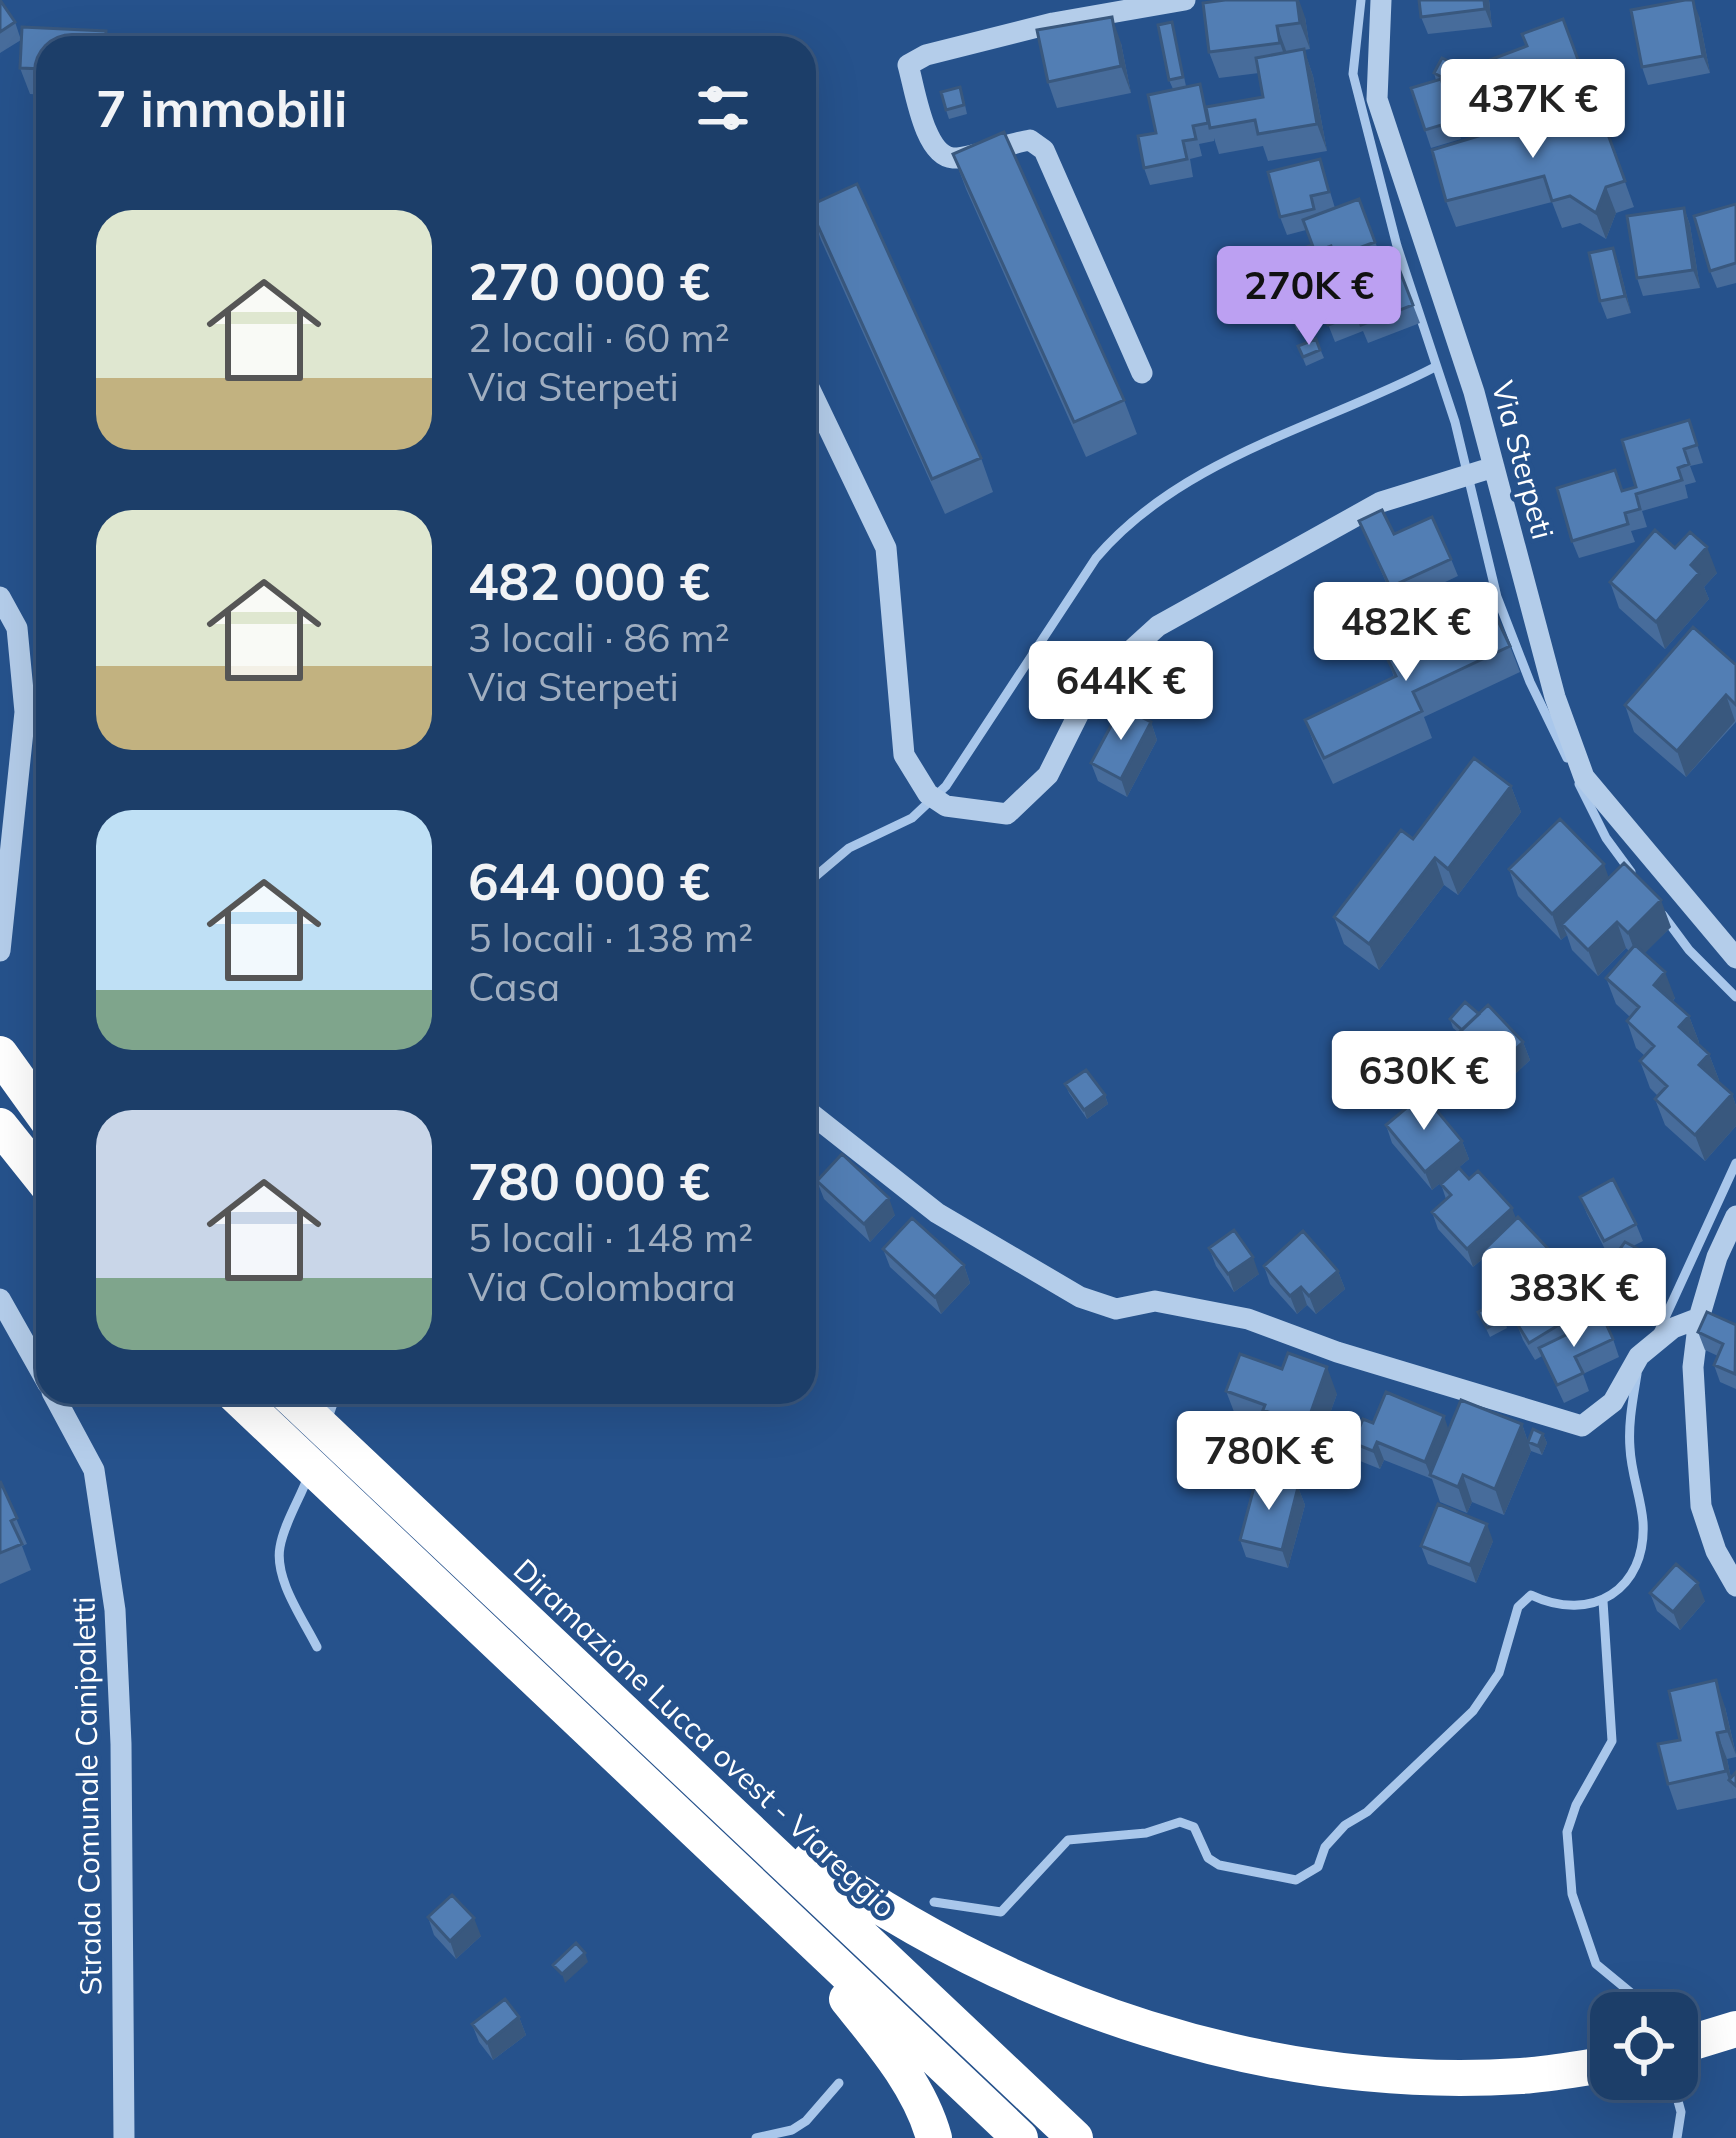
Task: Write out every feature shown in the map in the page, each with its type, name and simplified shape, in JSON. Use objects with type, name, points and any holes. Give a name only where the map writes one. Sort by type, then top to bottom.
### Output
[{"type":"highway","points":[[0,1054],[36,1104]]},
{"type":"highway","points":[[0,1126],[36,1171]]},
{"type":"highway","name":"Diramazione Lucca ovest - Viareggio","points":[[247,1404],[702,1784],[1075,2138]]},
{"type":"highway","name":"Diramazione Lucca ovest - Viareggio","points":[[296,1404],[421,1546],[680,1814],[1020,2138]]},
{"type":"highway","points":[[702,1784],[855,1892],[964,1956],[1048,1994],[1150,2030],[1256,2056],[1389,2075],[1520,2076],[1590,2067]]},
{"type":"highway","points":[[680,1814],[884,2045],[934,2138]]},
{"type":"highway","points":[[1698,2041],[1736,2029]]},
{"type":"street","points":[[1142,373],[1044,150],[1030,140],[955,158],[939,153],[929,139],[908,65],[926,55],[1053,23],[1185,0]]},
{"type":"street","name":"Via Sterpeti","points":[[1381,0],[1377,99],[1474,392],[1487,469],[1584,777],[1736,958]]},
{"type":"street","points":[[816,214],[826,220]]},
{"type":"street","points":[[816,402],[886,548],[904,755],[937,800],[1007,814],[1048,775],[1093,685],[1159,626],[1382,502],[1487,469]]},
{"type":"street","points":[[0,597],[17,628],[26,712],[0,950]]},
{"type":"street","points":[[816,1118],[937,1214],[1079,1297],[1116,1310],[1156,1301],[1248,1319],[1337,1352],[1582,1426],[1613,1402],[1648,1350],[1673,1328],[1699,1318]]},
{"type":"street","points":[[1736,1216],[1699,1318],[1693,1367],[1701,1506],[1736,1586]]},
{"type":"street","name":"Strada Comunale Canipaletti","points":[[0,1299],[36,1363]]},
{"type":"street","name":"Strada Comunale Canipaletti","points":[[59,1404],[94,1470],[116,1610],[124,2138]]},
{"type":"building","points":[[0,0],[15,22],[0,32]]},
{"type":"building","points":[[1297,0],[1300,23],[1277,26],[1280,43],[1209,52],[1203,3]]},
{"type":"building","points":[[1419,0],[1484,0],[1485,9],[1421,17]]},
{"type":"building","points":[[1693,0],[1703,56],[1642,67],[1631,10]]},
{"type":"building","points":[[1112,17],[1121,66],[1048,82],[1037,30]]},
{"type":"building","points":[[1563,19],[1584,76],[1539,92],[1534,81],[1499,94],[1487,61],[1527,46],[1522,34]]},
{"type":"building","points":[[1172,22],[1183,77],[1169,80],[1158,25]]},
{"type":"building","points":[[22,27],[106,31],[106,36],[36,36],[36,69],[20,68]]},
{"type":"building","points":[[1304,49],[1317,124],[1258,134],[1255,120],[1210,128],[1206,107],[1263,97],[1256,58]]},
{"type":"building","points":[[1442,58],[1459,66],[1451,82],[1434,73]]},
{"type":"building","points":[[1441,79],[1455,121],[1425,130],[1411,88]]},
{"type":"building","points":[[1200,84],[1208,123],[1193,126],[1196,139],[1183,141],[1187,159],[1144,168],[1138,136],[1156,133],[1148,95]]},
{"type":"building","points":[[960,87],[964,105],[946,110],[941,92]]},
{"type":"building","points":[[1545,116],[1547,132],[1602,118],[1625,181],[1606,187],[1596,213],[1570,196],[1552,201],[1544,176],[1446,201],[1432,150]]},
{"type":"building","points":[[1004,132],[1124,400],[1074,422],[953,154]]},
{"type":"building","points":[[1320,159],[1329,192],[1311,196],[1314,209],[1280,217],[1268,172]]},
{"type":"building","points":[[857,184],[981,458],[932,479],[816,222],[816,203]]},
{"type":"building","points":[[1359,199],[1375,242],[1335,257],[1331,246],[1315,252],[1303,220]]},
{"type":"building","points":[[1736,204],[1736,263],[1710,271],[1694,216]]},
{"type":"building","points":[[1684,208],[1693,270],[1637,278],[1627,216]]},
{"type":"building","points":[[1310,246],[1320,276],[1288,286],[1279,256]]},
{"type":"building","points":[[1613,248],[1625,296],[1600,301],[1589,253]]},
{"type":"building","points":[[1396,261],[1413,305],[1361,325],[1357,314],[1328,325],[1316,292]]},
{"type":"building","points":[[1304,294],[1312,314],[1293,322],[1285,302]]},
{"type":"building","points":[[1316,339],[1320,350],[1303,357],[1298,346]]},
{"type":"building","points":[[1689,420],[1697,445],[1684,449],[1689,464],[1678,468],[1682,480],[1636,494],[1640,509],[1625,513],[1628,524],[1572,541],[1557,488],[1615,470],[1622,491],[1636,487],[1622,440]]},
{"type":"building","points":[[1382,510],[1394,534],[1432,517],[1451,559],[1390,587],[1359,521]]},
{"type":"building","points":[[1655,530],[1675,548],[1690,532],[1707,547],[1691,565],[1699,573],[1656,622],[1610,582]]},
{"type":"building","points":[[1493,610],[1510,646],[1413,692],[1422,711],[1324,758],[1305,720],[1396,676],[1388,660]]},
{"type":"building","points":[[1693,627],[1736,665],[1736,705],[1726,695],[1677,751],[1625,705]]},
{"type":"building","points":[[1121,707],[1151,722],[1121,779],[1091,763]]},
{"type":"building","points":[[1474,758],[1511,786],[1448,869],[1435,858],[1369,944],[1334,917],[1401,830],[1413,839]]},
{"type":"building","points":[[1560,819],[1604,864],[1552,914],[1509,869]]},
{"type":"building","points":[[1624,863],[1661,900],[1628,933],[1617,922],[1588,950],[1562,924]]},
{"type":"building","points":[[1635,945],[1665,972],[1654,985],[1689,1016],[1679,1027],[1709,1054],[1699,1065],[1732,1094],[1695,1135],[1655,1099],[1667,1086],[1640,1061],[1654,1046],[1627,1021],[1639,1007],[1606,978]]},
{"type":"building","points":[[1465,1002],[1479,1014],[1462,1030],[1450,1019]]},
{"type":"building","points":[[1488,1005],[1523,1042],[1486,1077],[1451,1040]]},
{"type":"building","points":[[1086,1070],[1105,1095],[1084,1110],[1065,1084]]},
{"type":"building","points":[[1423,1094],[1462,1141],[1425,1172],[1386,1125]]},
{"type":"building","points":[[842,1154],[889,1198],[864,1224],[817,1181]]},
{"type":"building","points":[[1459,1168],[1469,1179],[1478,1171],[1512,1208],[1467,1249],[1432,1212],[1451,1195],[1441,1184]]},
{"type":"building","points":[[1613,1179],[1636,1224],[1604,1241],[1580,1197]]},
{"type":"building","points":[[1518,1217],[1555,1256],[1536,1274],[1528,1265],[1512,1280],[1484,1250]]},
{"type":"building","points":[[912,1218],[964,1265],[935,1297],[883,1249]]},
{"type":"building","points":[[1234,1230],[1253,1257],[1228,1274],[1209,1248]]},
{"type":"building","points":[[1303,1231],[1338,1271],[1309,1296],[1301,1287],[1290,1296],[1264,1266]]},
{"type":"building","points":[[1625,1242],[1657,1259],[1656,1291],[1643,1304],[1600,1277]]},
{"type":"building","points":[[1550,1275],[1575,1315],[1529,1343],[1516,1322],[1530,1314],[1518,1294]]},
{"type":"building","points":[[1495,1303],[1504,1319],[1487,1328],[1478,1312]]},
{"type":"building","points":[[1707,1312],[1736,1325],[1735,1374],[1714,1365],[1723,1344],[1698,1332]]},
{"type":"building","points":[[1603,1317],[1613,1339],[1575,1357],[1583,1373],[1557,1385],[1539,1348]]},
{"type":"building","points":[[1288,1353],[1327,1367],[1306,1426],[1226,1391],[1240,1354],[1282,1369]]},
{"type":"building","points":[[1386,1392],[1444,1416],[1425,1462],[1377,1442],[1373,1451],[1353,1443],[1363,1419],[1373,1423]]},
{"type":"building","points":[[1461,1400],[1522,1424],[1495,1489],[1463,1475],[1458,1487],[1430,1475]]},
{"type":"building","points":[[1533,1429],[1543,1434],[1538,1446],[1528,1442]]},
{"type":"building","points":[[1257,1476],[1298,1487],[1282,1550],[1240,1540]]},
{"type":"building","points":[[0,1481],[17,1518],[11,1521],[22,1544],[0,1553]]},
{"type":"building","points":[[1438,1504],[1487,1524],[1470,1565],[1421,1546]]},
{"type":"building","points":[[1676,1564],[1698,1583],[1673,1612],[1650,1593]]},
{"type":"building","points":[[1716,1680],[1727,1731],[1717,1733],[1726,1771],[1668,1784],[1658,1744],[1680,1740],[1669,1691]]},
{"type":"building","points":[[452,1895],[474,1918],[450,1941],[428,1917]]},
{"type":"building","points":[[576,1943],[585,1953],[562,1974],[553,1965]]},
{"type":"building","points":[[505,1999],[519,2017],[487,2043],[472,2024]]},
{"type":"waterway","points":[[1361,0],[1353,74],[1397,246],[1455,422],[1497,597],[1530,682],[1567,758]]},
{"type":"waterway","points":[[816,876],[849,848],[912,818],[946,786],[1096,558],[1131,523],[1211,469],[1435,367]]},
{"type":"waterway","points":[[1579,784],[1606,838],[1631,872]]},
{"type":"waterway","points":[[1663,915],[1689,950],[1736,997]]},
{"type":"waterway","points":[[1658,1333],[1736,1163]]},
{"type":"waterway","points":[[934,1902],[1001,1912],[1068,1840],[1146,1833],[1180,1822],[1194,1827],[1208,1858],[1219,1865],[1296,1880],[1318,1867],[1325,1847],[1345,1825],[1367,1812],[1473,1711],[1499,1673],[1518,1607],[1531,1595],[1553,1603],[1594,1602],[1611,1594],[1636,1566],[1643,1522],[1630,1439],[1637,1374]]},
{"type":"waterway","points":[[328,1418],[333,1404]]},
{"type":"waterway","points":[[309,1474],[285,1529],[279,1559],[291,1598],[317,1647]]},
{"type":"waterway","points":[[1603,1601],[1612,1741],[1576,1805],[1567,1832],[1572,1894],[1596,1964],[1630,1992]]},
{"type":"waterway","points":[[756,2138],[792,2130],[806,2121],[839,2083]]},
{"type":"waterway","points":[[1677,2138],[1678,2100]]}]
